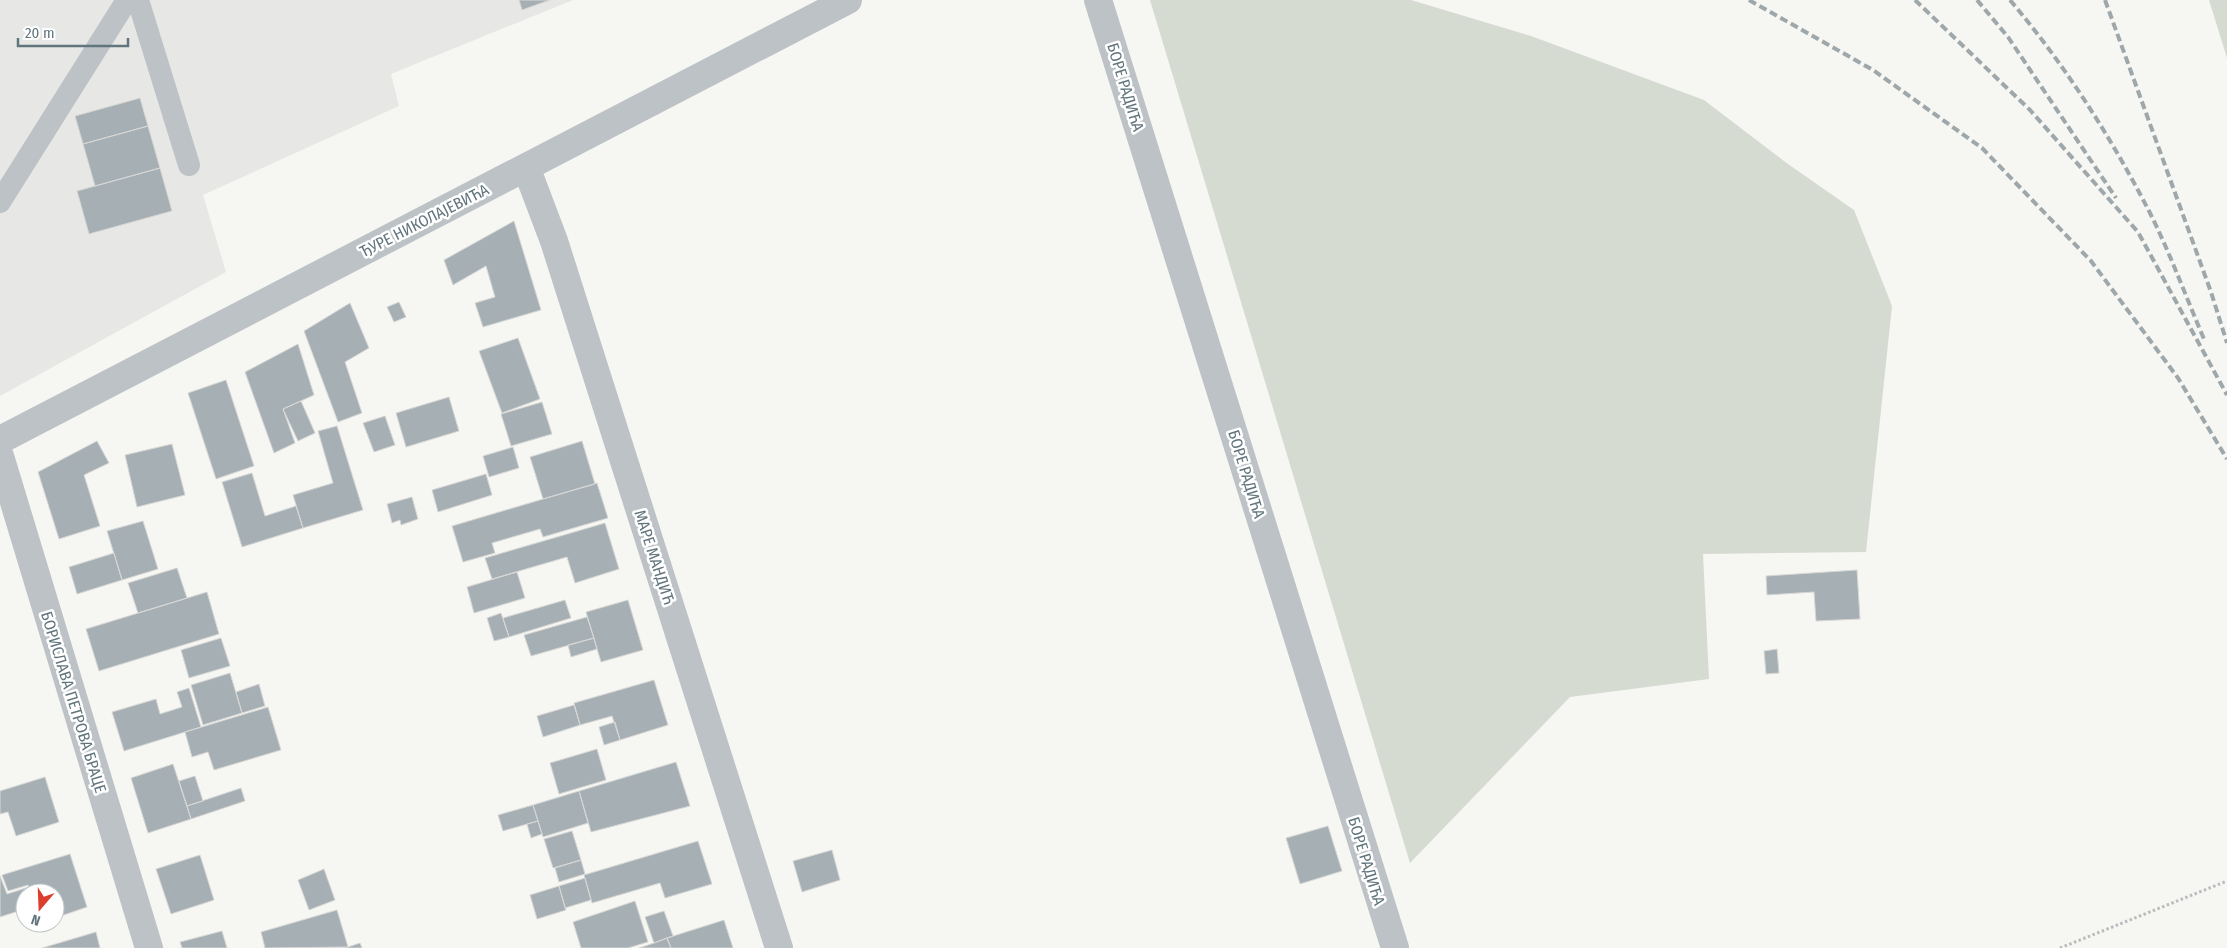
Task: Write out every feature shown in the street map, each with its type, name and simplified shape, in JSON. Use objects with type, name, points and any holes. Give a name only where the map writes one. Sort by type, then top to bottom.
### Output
[{"type":"street","name":"ЂУРЕ НИКОЛАЈЕВИЋА","points":[[0,440],[848,0]]},
{"type":"street","name":"БОРЕ РАДИЋА","points":[[1098,0],[1395,948]]},
{"type":"street","name":"МАРЕ МАНДИЋ","points":[[526,168],[554,241],[779,948]]},
{"type":"street","name":"БОРИСЛАВА ПЕТРОВА БРАЦЕ","points":[[0,456],[149,948]]},
{"type":"lane","points":[[0,202],[128,0]]},
{"type":"lane","points":[[138,0],[189,165]]},
{"type":"path","points":[[2060,948],[2227,881]]},
{"type":"shaded area","points":[[0,0],[573,0],[391,74],[399,106],[203,195],[226,272],[0,396]]},
{"type":"shaded area","points":[[1150,0],[1411,0],[1531,36],[1704,100],[1788,164],[1854,210],[1892,306],[1866,552],[1703,554],[1709,679],[1570,697],[1410,863]]},
{"type":"shaded area","points":[[2209,0],[2227,0],[2227,58]]},
{"type":"building","points":[[519,0],[550,0],[522,10]]},
{"type":"building","points":[[140,98],[148,126],[83,144],[75,116]]},
{"type":"building","points":[[148,126],[160,168],[95,186],[83,144]]},
{"type":"building","points":[[160,168],[172,211],[89,234],[77,191]]},
{"type":"building","points":[[514,221],[541,310],[483,327],[475,303],[495,297],[486,266],[453,285],[444,260]]},
{"type":"building","points":[[399,302],[406,317],[394,322],[387,307]]},
{"type":"building","points":[[350,303],[369,348],[345,362],[362,413],[338,422],[304,331]]},
{"type":"building","points":[[518,338],[540,399],[502,413],[479,351]]},
{"type":"building","points":[[298,344],[314,395],[283,409],[295,443],[274,453],[245,372]]},
{"type":"building","points":[[226,380],[254,466],[216,479],[188,393]]},
{"type":"building","points":[[449,397],[459,431],[406,447],[396,413]]},
{"type":"building","points":[[301,401],[315,433],[298,441],[283,409]]},
{"type":"building","points":[[542,402],[552,434],[511,446],[501,414]]},
{"type":"building","points":[[385,416],[395,445],[374,452],[363,423]]},
{"type":"building","points":[[337,426],[363,510],[303,528],[293,495],[333,483],[318,431]]},
{"type":"building","points":[[97,441],[109,463],[84,475],[100,526],[59,539],[38,472]]},
{"type":"building","points":[[582,441],[595,484],[543,499],[530,457]]},
{"type":"building","points":[[172,444],[185,495],[137,507],[125,455]]},
{"type":"building","points":[[513,447],[519,468],[489,477],[483,456]]},
{"type":"building","points":[[252,473],[265,516],[296,506],[303,528],[242,547],[222,482]]},
{"type":"building","points":[[486,474],[492,495],[438,512],[432,490]]},
{"type":"building","points":[[597,483],[608,518],[543,537],[540,529],[492,543],[495,553],[463,562],[452,526]]},
{"type":"building","points":[[412,497],[418,519],[401,525],[400,520],[392,523],[387,504]]},
{"type":"building","points":[[143,521],[158,569],[122,580],[107,531]]},
{"type":"building","points":[[605,523],[619,569],[575,583],[567,557],[492,579],[485,558]]},
{"type":"building","points":[[114,553],[122,580],[77,594],[69,567]]},
{"type":"building","points":[[177,568],[187,598],[138,613],[128,583]]},
{"type":"building","points":[[1857,570],[1860,619],[1816,621],[1814,592],[1767,595],[1766,576]]},
{"type":"building","points":[[517,572],[525,598],[474,613],[467,587]]},
{"type":"building","points":[[207,592],[219,634],[99,671],[86,629]]},
{"type":"building","points":[[565,600],[571,618],[509,637],[503,618]]},
{"type":"building","points":[[628,600],[643,650],[601,662],[586,612]]},
{"type":"building","points":[[501,613],[509,637],[494,641],[487,618]]},
{"type":"building","points":[[587,617],[594,638],[531,656],[524,635]]},
{"type":"building","points":[[221,638],[230,666],[189,678],[181,650]]},
{"type":"building","points":[[594,638],[597,649],[571,657],[568,645]]},
{"type":"building","points":[[1777,649],[1779,673],[1766,674],[1764,651]]},
{"type":"building","points":[[230,673],[242,713],[203,725],[191,685]]},
{"type":"building","points":[[654,680],[668,725],[620,740],[612,716],[580,725],[574,703]]},
{"type":"building","points":[[259,684],[265,706],[242,713],[236,692]]},
{"type":"building","points":[[189,688],[201,727],[124,751],[112,712],[156,699],[160,714],[182,707],[177,692]]},
{"type":"building","points":[[574,705],[580,725],[543,737],[537,716]]},
{"type":"building","points":[[268,707],[281,750],[214,770],[208,752],[192,757],[185,732]]},
{"type":"building","points":[[615,722],[620,740],[604,745],[599,727]]},
{"type":"building","points":[[597,749],[606,780],[559,794],[550,763]]},
{"type":"building","points":[[676,762],[690,806],[591,832],[579,791]]},
{"type":"building","points":[[173,764],[191,819],[148,833],[131,778]]},
{"type":"building","points":[[195,776],[203,801],[187,806],[179,781]]},
{"type":"building","points":[[45,777],[59,822],[16,836],[8,812],[0,814],[0,791]]},
{"type":"building","points":[[241,788],[245,801],[191,819],[187,806]]},
{"type":"building","points":[[579,791],[588,823],[543,837],[533,805]]},
{"type":"building","points":[[533,805],[538,821],[503,831],[498,815]]},
{"type":"building","points":[[538,821],[542,834],[531,838],[527,824]]},
{"type":"building","points":[[1328,826],[1342,871],[1300,884],[1286,838]]},
{"type":"building","points":[[572,831],[581,860],[553,868],[544,839]]},
{"type":"building","points":[[698,841],[712,884],[665,898],[660,883],[592,903],[584,875]]},
{"type":"building","points":[[832,850],[840,880],[802,892],[793,861]]},
{"type":"building","points":[[70,854],[87,907],[65,915],[65,883],[15,883],[15,889],[8,891],[2,875]]},
{"type":"building","points":[[200,855],[214,900],[171,914],[156,869]]},
{"type":"building","points":[[581,860],[585,874],[559,882],[555,868]]},
{"type":"building","points":[[324,869],[335,900],[309,910],[298,880]]},
{"type":"building","points":[[0,876],[7,894],[15,891],[15,912],[0,917]]},
{"type":"building","points":[[585,878],[591,900],[565,908],[559,886]]},
{"type":"building","points":[[559,886],[566,910],[537,919],[530,895]]},
{"type":"building","points":[[635,901],[648,942],[628,948],[581,948],[573,922]]},
{"type":"building","points":[[337,910],[348,947],[265,948],[261,932]]},
{"type":"building","points":[[664,911],[673,936],[654,943],[645,917]]},
{"type":"building","points":[[724,920],[733,948],[671,948],[667,938]]},
{"type":"building","points":[[222,931],[227,948],[182,948],[180,942]]},
{"type":"building","points":[[96,932],[100,948],[42,948]]},
{"type":"building","points":[[667,938],[671,948],[639,948],[654,943]]},
{"type":"building","points":[[360,943],[362,948],[343,948],[348,947]]},
{"type":"railway","points":[[1749,0],[1873,70],[1982,148],[2091,261],[2178,378],[2227,459]]},
{"type":"railway","points":[[1915,0],[2030,110],[2138,232],[2227,395]]},
{"type":"railway","points":[[1977,0],[2008,37],[2116,198]]},
{"type":"railway","points":[[2010,0],[2050,50],[2103,129],[2150,213],[2204,339]]},
{"type":"railway","points":[[2105,0],[2211,292],[2227,343]]}]
